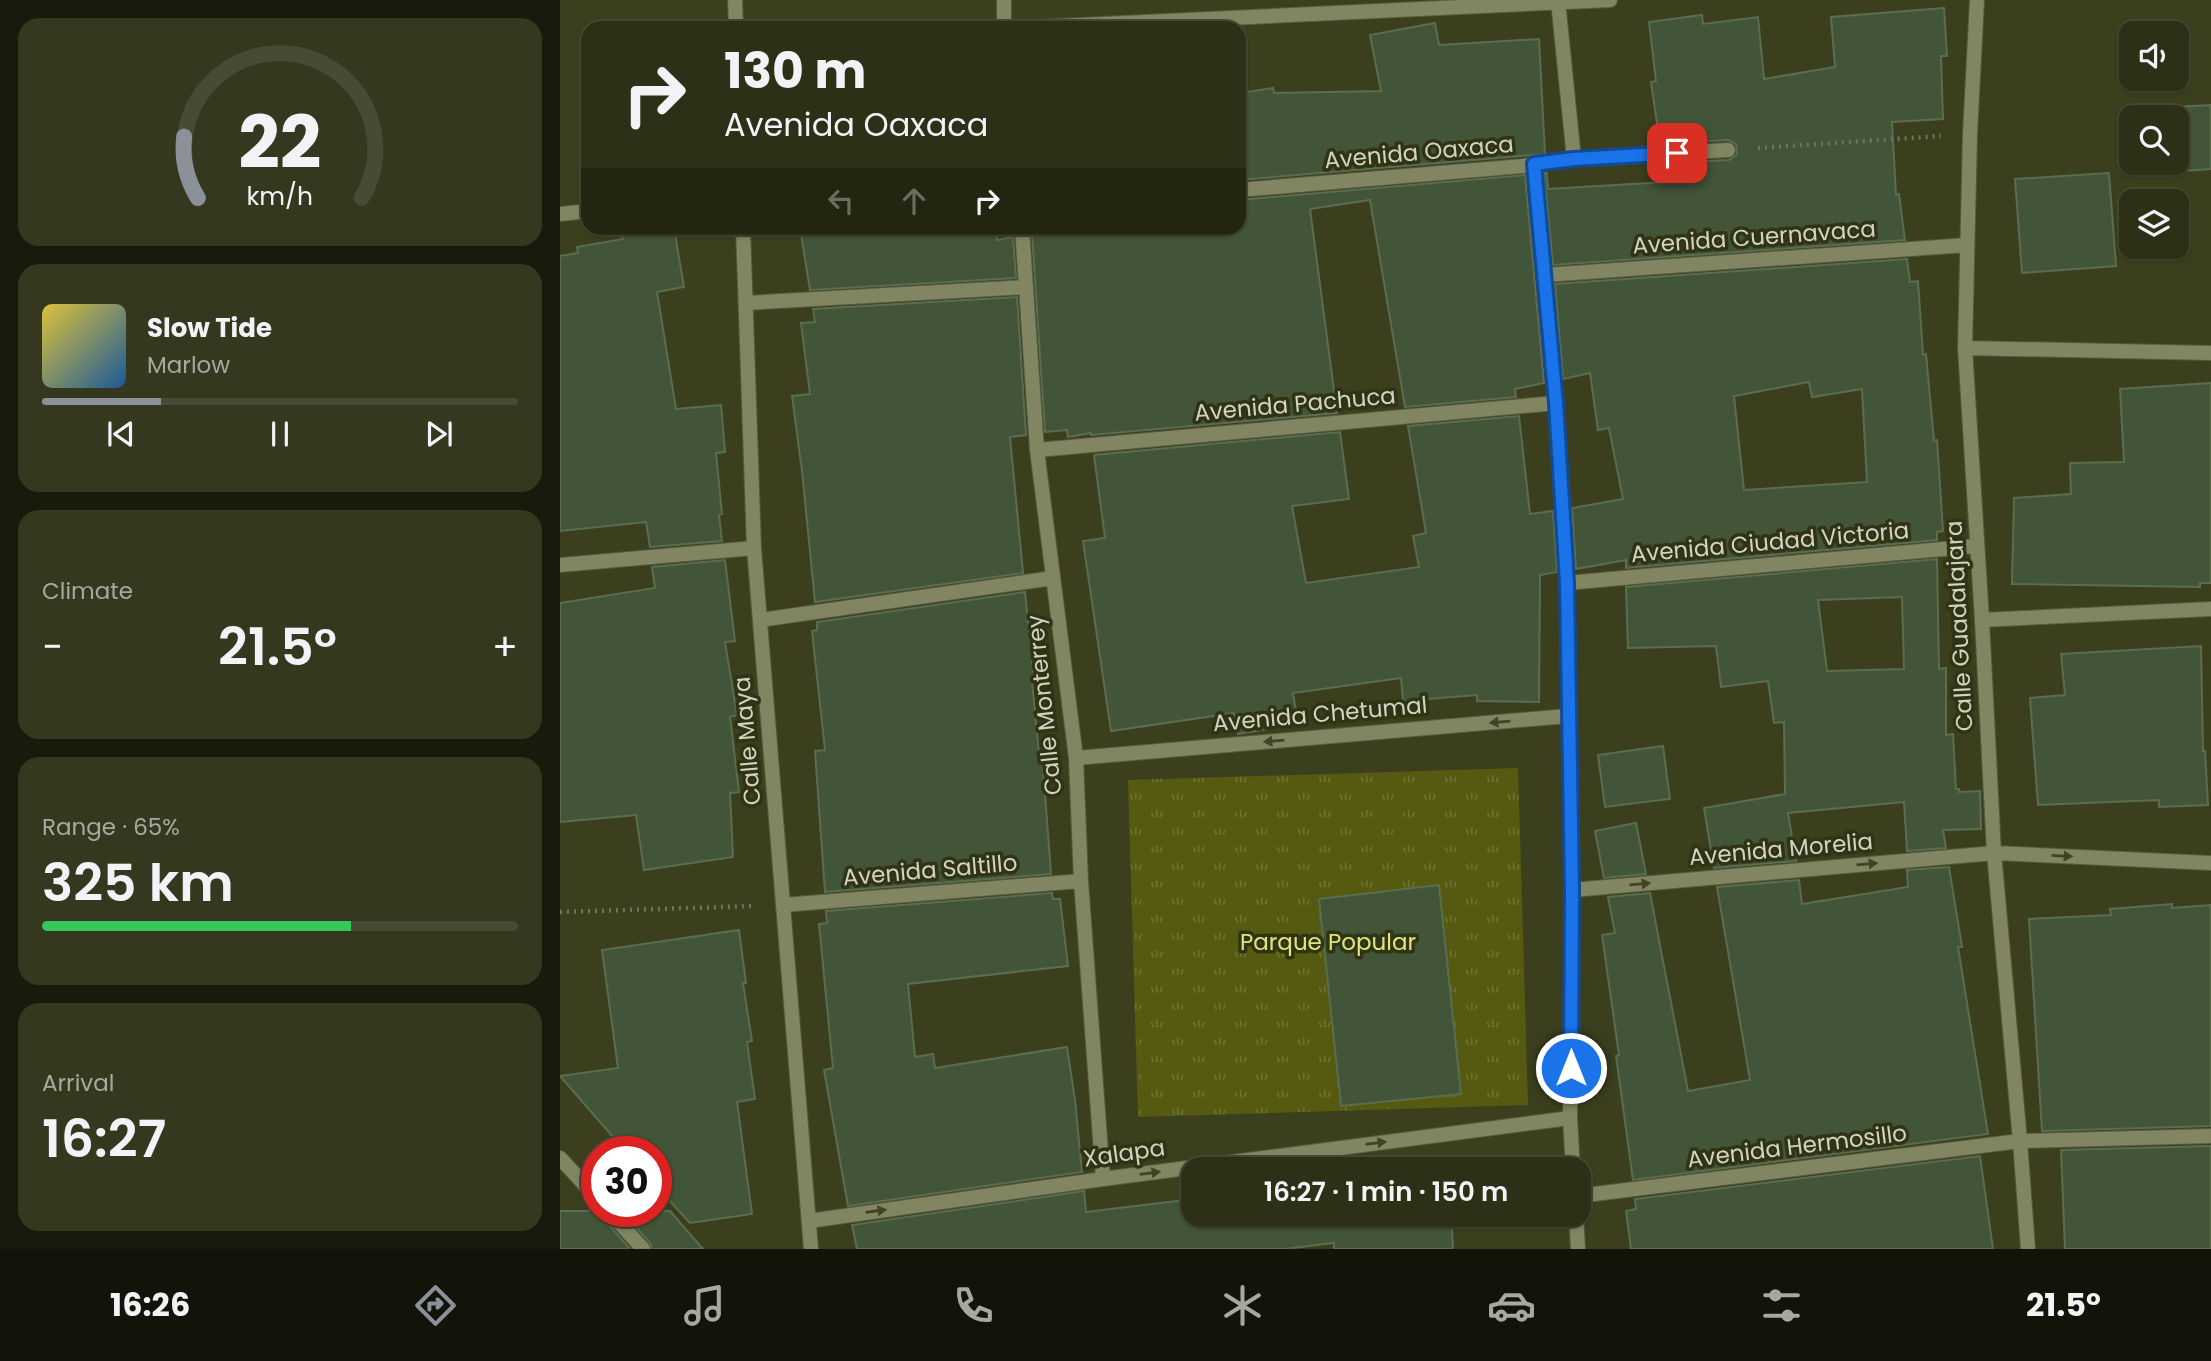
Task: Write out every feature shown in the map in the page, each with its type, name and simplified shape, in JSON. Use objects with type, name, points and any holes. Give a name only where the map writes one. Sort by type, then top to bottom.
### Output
[{"type":"street","points":[[735,0],[736,21]]},
{"type":"street","points":[[1004,0],[1004,21]]},
{"type":"street","points":[[1152,21],[1520,2],[1610,0]]},
{"type":"street","name":"Calle Guadalajara","points":[[1978,0],[1970,134],[1965,348],[1994,853],[2021,1141],[2028,1249]]},
{"type":"street","points":[[1558,1],[1574,159]]},
{"type":"street","name":"Avenida Oaxaca","points":[[1246,189],[1574,159],[1728,150]]},
{"type":"street","points":[[1534,164],[1556,403],[1567,583],[1572,890],[1570,1118],[1572,1157]]},
{"type":"street","points":[[560,214],[581,212]]},
{"type":"street","name":"Calle Maya","points":[[743,235],[754,548],[811,1249]]},
{"type":"street","name":"Calle Monterrey","points":[[1022,235],[1037,450],[1076,758],[1103,1179]]},
{"type":"street","name":"Avenida Cuernavaca","points":[[1545,275],[1967,245]]},
{"type":"street","points":[[746,303],[1026,286]]},
{"type":"street","points":[[1965,348],[2211,353]]},
{"type":"street","name":"Avenida Pachuca","points":[[1037,450],[1556,403]]},
{"type":"street","name":"Avenida Ciudad Victoria","points":[[1567,583],[1976,547]]},
{"type":"street","points":[[560,565],[754,548]]},
{"type":"street","points":[[760,620],[1053,578]]},
{"type":"street","points":[[1982,620],[2211,608]]},
{"type":"street","name":"Avenida Chetumal","points":[[1076,758],[1568,716]]},
{"type":"street","name":"Avenida Morelia","points":[[1572,890],[1994,853],[2211,863]]},
{"type":"street","name":"Avenida Saltillo","points":[[783,905],[1082,880]]},
{"type":"street","name":"Xalapa","points":[[809,1221],[1103,1179],[1570,1118]]},
{"type":"street","name":"Avenida Hermosillo","points":[[1591,1194],[2021,1141],[2211,1136]]},
{"type":"street","points":[[560,1158],[581,1181]]},
{"type":"street","points":[[623,1227],[643,1249]]},
{"type":"street","points":[[1577,1227],[1578,1249]]},
{"type":"path","points":[[1728,150],[1970,134]]},
{"type":"path","points":[[560,912],[783,905]]},
{"type":"green space","name":"Parque Popular","points":[[1518,768],[1528,1105],[1138,1117],[1128,780]]},
{"type":"building","points":[[1944,8],[1947,56],[1941,56],[1943,119],[1892,122],[1896,195],[1899,194],[1905,240],[1553,265],[1544,173],[1547,173],[1548,189],[1666,182],[1663,163],[1729,160],[1737,154],[1736,144],[1728,140],[1660,144],[1651,82],[1656,81],[1649,22],[1702,15],[1703,24],[1758,17],[1764,79],[1835,67],[1831,17]]},
{"type":"building","points":[[1435,23],[1439,45],[1539,39],[1545,154],[1246,179],[1246,92],[1273,88],[1274,93],[1381,91],[1370,35]]},
{"type":"building","points":[[2211,105],[2211,169],[2189,171],[2189,106]]},
{"type":"building","points":[[2109,173],[2116,266],[2022,273],[2015,179]]},
{"type":"building","points":[[1525,175],[1544,383],[1515,389],[1516,397],[1405,407],[1370,200],[1310,209],[1337,413],[1068,437],[1067,430],[1045,432],[1032,235],[1246,235],[1246,199]]},
{"type":"building","points":[[675,235],[684,287],[657,292],[676,409],[721,405],[725,452],[716,453],[722,541],[650,547],[646,522],[560,531],[560,256],[578,253],[577,247],[623,239],[622,236]]},
{"type":"building","points":[[801,235],[996,235],[997,240],[1013,237],[1016,278],[810,290]]},
{"type":"building","points":[[1907,259],[1910,282],[1918,281],[1923,355],[1926,354],[1934,441],[1937,440],[1943,531],[1937,532],[1937,540],[1626,568],[1626,560],[1576,569],[1572,508],[1623,499],[1609,428],[1598,430],[1590,373],[1563,379],[1555,284]],"holes":[[[1809,382],[1812,397],[1862,389],[1867,482],[1744,490],[1734,396]]]},
{"type":"building","points":[[1017,297],[1026,435],[1010,437],[1023,573],[815,602],[792,396],[810,394],[801,323],[815,322],[813,309]]},
{"type":"building","points":[[2211,383],[2211,583],[2200,583],[2200,587],[2012,584],[2014,498],[2071,494],[2070,463],[2124,462],[2120,389]]},
{"type":"building","points":[[1519,416],[1530,514],[1553,511],[1557,572],[1540,575],[1539,702],[1477,701],[1477,695],[1403,701],[1401,678],[1293,693],[1298,724],[1238,734],[1234,713],[1111,731],[1083,541],[1105,538],[1094,455],[1340,432],[1349,499],[1292,506],[1306,583],[1419,567],[1413,536],[1426,533],[1408,426]]},
{"type":"building","points":[[1937,559],[1939,669],[1946,668],[1946,735],[1953,734],[1956,789],[1959,789],[1959,792],[1980,791],[1981,829],[1943,830],[1946,848],[1907,851],[1904,802],[1788,813],[1796,861],[1714,868],[1704,808],[1785,794],[1784,722],[1774,723],[1768,681],[1721,687],[1716,646],[1628,648],[1626,587]],"holes":[[[1902,597],[1904,669],[1827,671],[1818,600]]]},
{"type":"building","points":[[725,560],[735,641],[725,642],[737,715],[730,717],[739,792],[730,793],[733,857],[644,870],[636,815],[560,822],[560,603],[655,588],[652,567]]},
{"type":"building","points":[[1025,592],[1051,874],[825,892],[815,751],[825,750],[812,631],[817,630],[817,622]]},
{"type":"building","points":[[2201,646],[2203,751],[2208,805],[2159,807],[2159,800],[2038,805],[2030,698],[2065,695],[2061,654]]},
{"type":"building","points":[[1663,746],[1670,799],[1605,807],[1598,755]]},
{"type":"building","points":[[1636,823],[1646,874],[1604,878],[1595,831]]},
{"type":"building","points":[[1949,867],[1962,947],[1958,947],[1988,1134],[1633,1180],[1602,935],[1615,933],[1608,897],[1650,893],[1688,1091],[1750,1080],[1717,887],[1799,880],[1802,904],[1908,887],[1907,870]]},
{"type":"building","points":[[1439,885],[1461,1094],[1341,1106],[1319,899]]},
{"type":"building","points":[[1052,893],[1053,899],[1060,899],[1068,966],[908,984],[915,1057],[933,1054],[935,1068],[1067,1047],[1082,1172],[848,1206],[824,1070],[833,1068],[819,924],[827,923],[826,911]]},
{"type":"building","points":[[2172,904],[2172,908],[2211,905],[2211,1126],[2042,1131],[2029,919],[2111,915],[2110,909]]},
{"type":"building","points":[[739,930],[746,983],[743,983],[752,1041],[747,1042],[755,1099],[737,1102],[752,1214],[690,1223],[672,1203],[672,1136],[612,1136],[560,1076],[618,1068],[602,950]]},
{"type":"building","points":[[2211,1146],[2211,1249],[2065,1249],[2061,1150]]},
{"type":"building","points":[[1980,1156],[1993,1249],[1631,1249],[1626,1211],[1636,1209],[1635,1199]]},
{"type":"building","points":[[1084,1191],[1086,1212],[1181,1201],[1181,1227],[1452,1227],[1453,1249],[1334,1249],[1334,1243],[1284,1249],[857,1249],[852,1225]]},
{"type":"building","points":[[560,1211],[581,1211],[581,1227],[611,1227],[630,1249],[560,1249]]},
{"type":"building","points":[[672,1213],[703,1249],[652,1249],[636,1227],[672,1227]]},
{"type":"route","points":[[1571,1068],[1572,890],[1567,583],[1556,403],[1534,164],[1677,153]]}]
